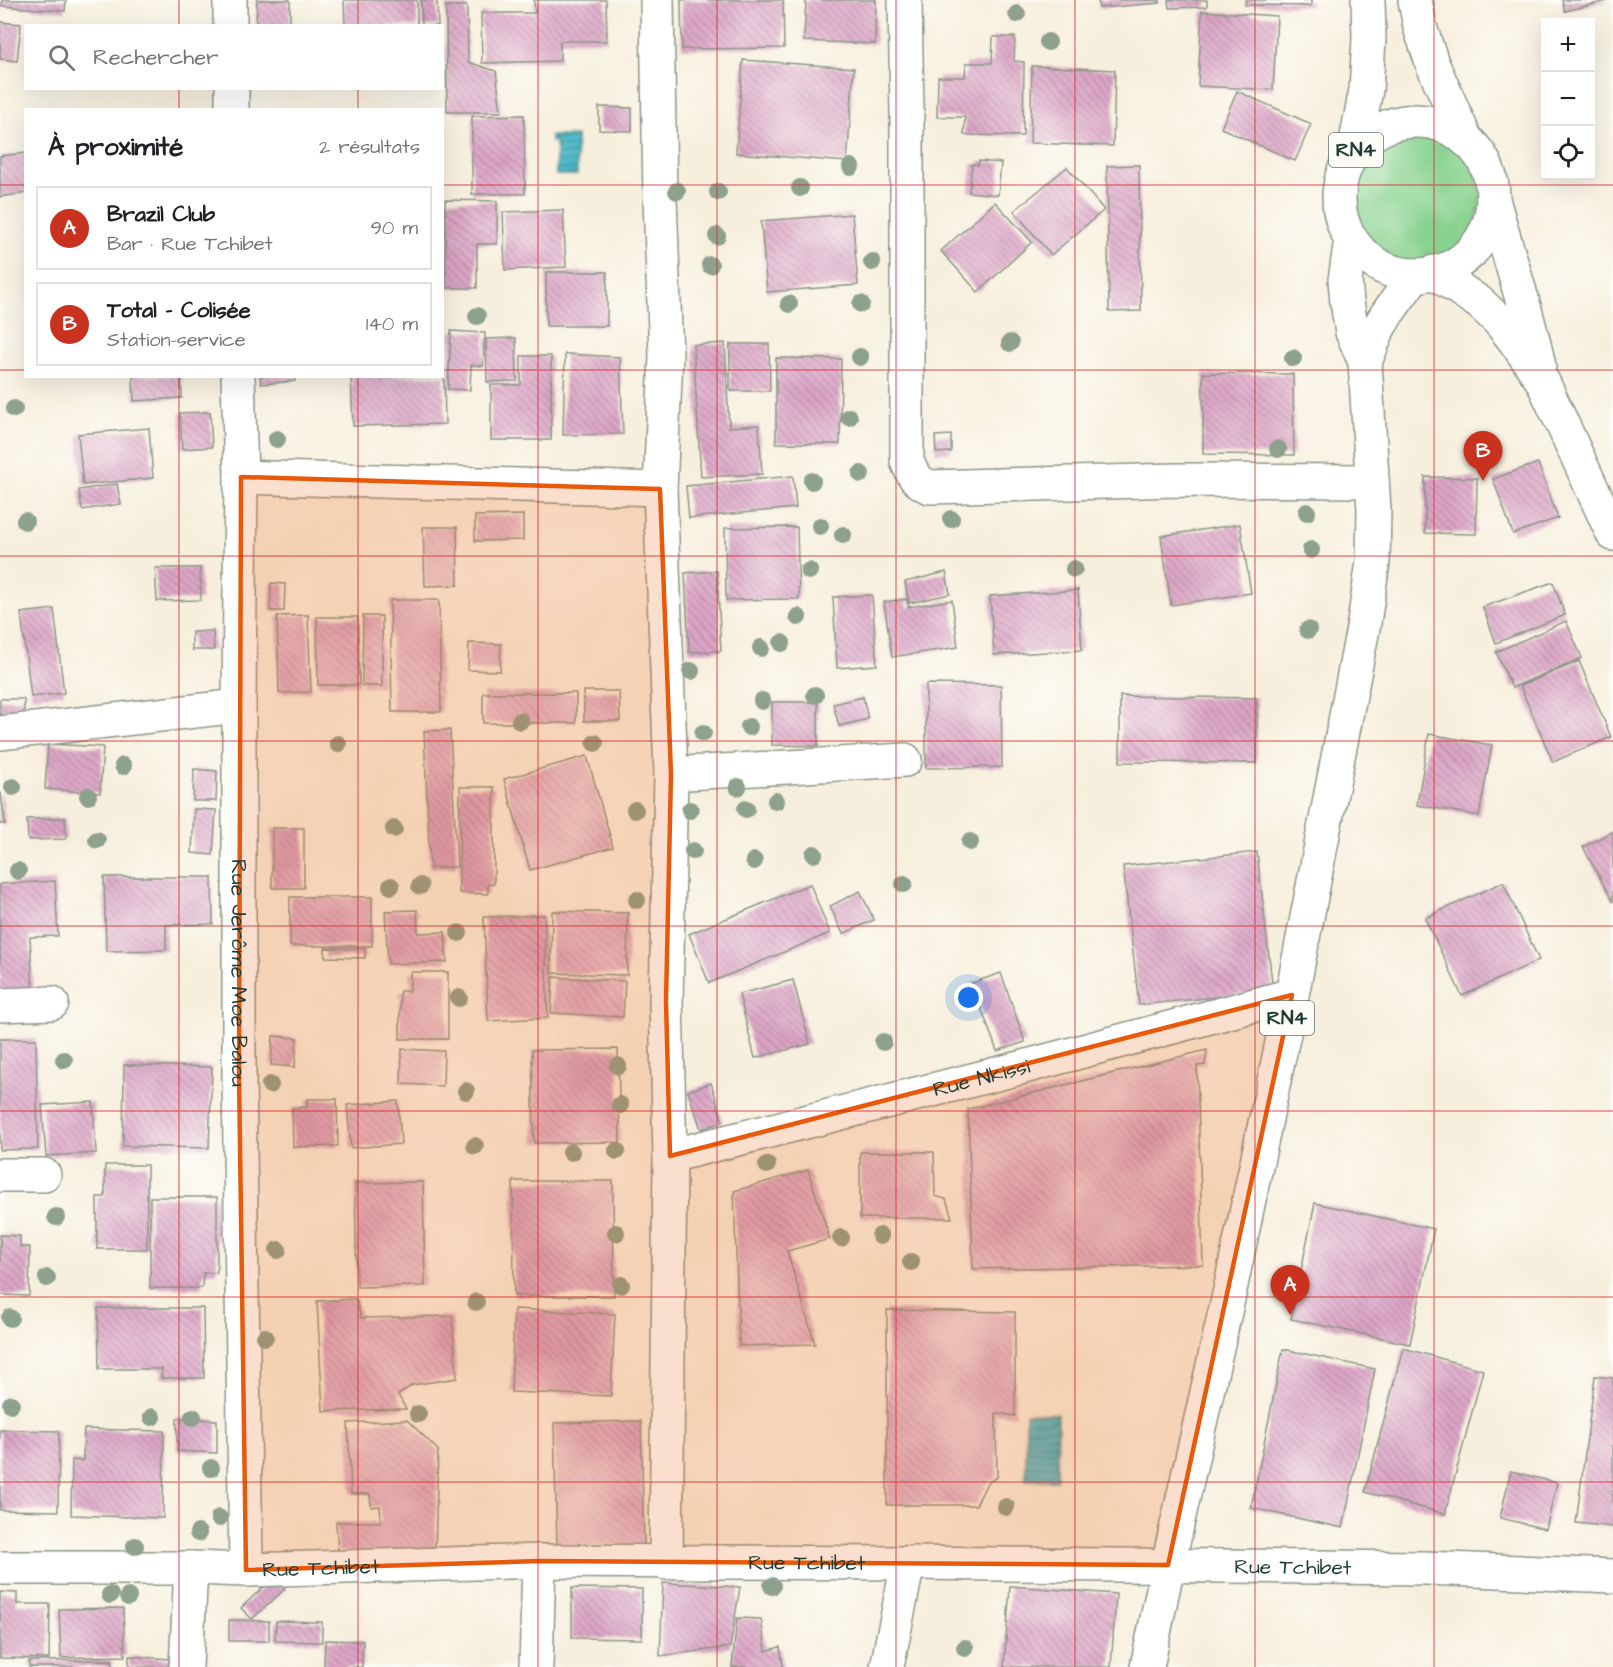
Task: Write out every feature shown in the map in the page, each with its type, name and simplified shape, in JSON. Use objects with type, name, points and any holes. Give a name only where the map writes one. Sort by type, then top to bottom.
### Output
[{"type":"main road","points":[[230,0],[230,24]]},
{"type":"main road","points":[[657,0],[660,199],[666,356],[660,489],[671,774],[666,1001],[670,1156],[666,1563]]},
{"type":"main road","points":[[905,0],[907,461],[913,477],[930,487],[1176,480],[1372,481]]},
{"type":"main road","name":"RN4","points":[[1354,152],[1366,90],[1369,39],[1368,0]]},
{"type":"main road","name":"RN4","points":[[1415,0],[1420,27],[1432,63],[1466,140]]},
{"type":"main road","points":[[232,90],[232,108]]},
{"type":"main road","name":"RN4","points":[[1416,121],[1434,123],[1466,140],[1486,166],[1492,185],[1491,215],[1476,246],[1450,267],[1424,274],[1400,273],[1372,261],[1351,239],[1340,211],[1341,180],[1354,152],[1381,129],[1398,123],[1416,121]]},
{"type":"main road","points":[[1493,199],[1528,317],[1543,382]]},
{"type":"main road","name":"RN4","points":[[1147,1667],[1292,995],[1364,624],[1373,562],[1374,510],[1365,362],[1352,332],[1345,280],[1351,239]]},
{"type":"main road","points":[[1424,274],[1480,303],[1499,321],[1543,382],[1613,534]]},
{"type":"main road","name":"RN4","points":[[1365,362],[1379,327],[1387,314],[1424,274]]},
{"type":"main road","name":"Rue Jerôme Moe Balou","points":[[238,378],[241,477],[239,1074],[246,1570]]},
{"type":"main road","points":[[241,477],[660,489]]},
{"type":"main road","points":[[0,733],[239,706]]},
{"type":"main road","points":[[671,774],[905,760]]},
{"type":"main road","name":"Rue Nkissi","points":[[670,1156],[1020,1068],[1292,995]]},
{"type":"main road","points":[[0,1005],[52,1003]]},
{"type":"main road","points":[[0,1175],[44,1175]]},
{"type":"main road","points":[[536,1667],[539,1562]]},
{"type":"main road","name":"Rue Tchibet","points":[[0,1568],[246,1570],[539,1562],[908,1563],[1425,1568],[1613,1576]]},
{"type":"main road","points":[[887,1667],[908,1563]]},
{"type":"main road","points":[[186,1667],[191,1568]]},
{"type":"highlighted area","points":[[241,477],[660,489],[671,774],[666,1001],[670,1156],[1292,995],[1168,1565],[539,1561],[246,1570],[239,1074]]},
{"type":"green space","points":[[1413,131],[1439,136],[1461,150],[1475,172],[1480,198],[1475,224],[1461,246],[1439,260],[1413,265],[1387,260],[1365,246],[1351,224],[1346,198],[1351,172],[1365,150],[1387,136]]},
{"type":"water","points":[[551,136],[576,136],[577,175],[556,175],[556,142],[551,142]]},
{"type":"water","points":[[1026,1413],[1058,1414],[1057,1480],[1026,1480]]},
{"type":"building","points":[[2,0],[66,0],[65,11],[2,6]]},
{"type":"building","points":[[257,0],[290,0],[290,24],[256,24]]},
{"type":"building","points":[[344,0],[417,0],[417,24],[345,24]]},
{"type":"building","points":[[421,0],[437,0],[438,24],[422,24]]},
{"type":"building","points":[[534,0],[606,0],[607,41],[560,41],[560,61],[482,63],[481,13],[535,13]]},
{"type":"building","points":[[681,0],[783,0],[784,48],[682,49]]},
{"type":"building","points":[[806,0],[876,0],[875,44],[804,41]]},
{"type":"building","points":[[1098,0],[1159,0],[1160,3],[1099,8]]},
{"type":"building","points":[[1168,0],[1207,0],[1207,7],[1169,8]]},
{"type":"building","points":[[1246,0],[1311,0],[1311,6],[1245,5]]},
{"type":"building","points":[[1562,0],[1606,0],[1607,1],[1565,11]]},
{"type":"building","points":[[446,6],[467,6],[468,62],[496,71],[501,112],[447,112]]},
{"type":"building","points":[[1202,11],[1277,16],[1273,90],[1198,86]]},
{"type":"building","points":[[0,22],[21,24],[17,61],[0,59]]},
{"type":"building","points":[[993,37],[1015,37],[1014,61],[1024,62],[1023,136],[964,135],[965,117],[937,117],[938,77],[965,77],[966,63],[992,63]]},
{"type":"building","points":[[743,60],[854,68],[847,162],[736,153]]},
{"type":"building","points":[[1032,66],[1115,70],[1113,146],[1030,143]]},
{"type":"building","points":[[1237,91],[1311,124],[1295,161],[1221,128]]},
{"type":"building","points":[[599,107],[632,108],[632,131],[599,130]]},
{"type":"building","points":[[524,115],[525,194],[472,194],[472,116]]},
{"type":"building","points":[[24,153],[24,193],[0,197],[0,156]]},
{"type":"building","points":[[979,161],[1001,163],[998,195],[969,192],[972,164],[978,165]]},
{"type":"building","points":[[1139,165],[1141,311],[1109,312],[1107,166]]},
{"type":"building","points":[[1067,167],[1104,210],[1051,255],[1014,211]]},
{"type":"building","points":[[445,200],[497,201],[497,244],[477,244],[477,288],[446,288]]},
{"type":"building","points":[[995,202],[1032,242],[978,292],[941,251]]},
{"type":"building","points":[[563,210],[566,267],[505,270],[503,212]]},
{"type":"building","points":[[852,214],[858,285],[767,292],[761,221]]},
{"type":"building","points":[[546,272],[607,272],[607,326],[546,326]]},
{"type":"building","points":[[451,331],[485,333],[483,366],[471,365],[470,390],[448,389]]},
{"type":"building","points":[[516,338],[517,381],[487,382],[486,339]]},
{"type":"building","points":[[725,343],[729,427],[759,425],[762,474],[701,477],[693,345]]},
{"type":"building","points":[[730,344],[769,344],[770,391],[730,391]]},
{"type":"building","points":[[565,354],[620,357],[623,434],[563,435]]},
{"type":"building","points":[[521,356],[551,356],[551,440],[491,440],[491,385],[521,385]]},
{"type":"building","points":[[776,358],[841,359],[840,444],[776,443]]},
{"type":"building","points":[[1203,373],[1293,374],[1294,455],[1203,454]]},
{"type":"building","points":[[444,376],[445,424],[353,426],[351,378],[444,378]]},
{"type":"building","points":[[133,378],[181,378],[182,398],[134,401]]},
{"type":"building","points":[[260,378],[295,378],[295,381],[261,384]]},
{"type":"building","points":[[210,412],[212,447],[182,449],[180,413]]},
{"type":"building","points":[[149,428],[153,478],[83,485],[78,434]]},
{"type":"building","points":[[951,435],[951,452],[936,453],[935,436]]},
{"type":"building","points":[[1538,463],[1558,518],[1513,534],[1493,479]]},
{"type":"building","points":[[793,476],[796,508],[689,518],[686,486]]},
{"type":"building","points":[[1425,477],[1477,478],[1476,534],[1425,533]]},
{"type":"building","points":[[117,484],[121,504],[82,510],[79,490]]},
{"type":"building","points":[[523,515],[523,540],[475,541],[475,516]]},
{"type":"building","points":[[1240,524],[1251,593],[1171,605],[1161,536]]},
{"type":"building","points":[[423,527],[457,527],[458,585],[425,586]]},
{"type":"building","points":[[797,527],[799,599],[726,600],[725,528]]},
{"type":"building","points":[[155,568],[200,568],[201,600],[157,601]]},
{"type":"building","points":[[717,571],[721,651],[689,652],[685,573]]},
{"type":"building","points":[[946,572],[950,594],[909,603],[905,582]]},
{"type":"building","points":[[1553,582],[1565,615],[1496,643],[1483,607]]},
{"type":"building","points":[[271,583],[285,584],[284,611],[270,611]]},
{"type":"building","points":[[1078,590],[1082,650],[994,655],[990,596]]},
{"type":"building","points":[[872,595],[877,665],[837,668],[833,597]]},
{"type":"building","points":[[907,599],[908,607],[952,600],[958,647],[892,657],[884,602]]},
{"type":"building","points":[[390,600],[439,600],[441,712],[392,712]]},
{"type":"building","points":[[54,609],[64,693],[31,697],[21,613]]},
{"type":"building","points":[[308,615],[311,692],[279,693],[277,616]]},
{"type":"building","points":[[363,616],[382,616],[382,686],[362,686]]},
{"type":"building","points":[[317,617],[358,617],[359,685],[318,685]]},
{"type":"building","points":[[1566,621],[1582,658],[1512,688],[1496,652]]},
{"type":"building","points":[[213,631],[214,650],[192,650],[192,632]]},
{"type":"building","points":[[469,643],[501,644],[500,671],[468,670]]},
{"type":"building","points":[[1579,661],[1611,737],[1553,762],[1520,686]]},
{"type":"building","points":[[926,684],[1001,685],[1002,767],[926,768]]},
{"type":"building","points":[[584,691],[619,691],[620,721],[584,721]]},
{"type":"building","points":[[483,693],[576,693],[576,723],[483,723]]},
{"type":"building","points":[[1120,696],[1257,698],[1257,763],[1120,762]]},
{"type":"building","points":[[863,697],[868,719],[839,726],[833,704]]},
{"type":"building","points":[[0,699],[24,699],[24,725],[0,724]]},
{"type":"building","points":[[772,702],[818,702],[818,746],[772,745]]},
{"type":"building","points":[[450,730],[457,867],[430,868],[424,731]]},
{"type":"building","points":[[1429,734],[1492,745],[1479,816],[1417,805]]},
{"type":"building","points":[[48,744],[103,747],[100,793],[45,789]]},
{"type":"building","points":[[587,756],[613,847],[530,870],[504,779]]},
{"type":"building","points":[[194,769],[217,771],[216,801],[193,801]]},
{"type":"building","points":[[460,787],[494,787],[494,884],[488,884],[488,894],[459,893]]},
{"type":"building","points":[[1,793],[5,824],[0,824]]},
{"type":"building","points":[[194,809],[216,810],[213,855],[192,853]]},
{"type":"building","points":[[65,818],[66,839],[28,840],[27,819]]},
{"type":"building","points":[[272,828],[304,828],[304,888],[272,888]]},
{"type":"building","points":[[1613,831],[1613,902],[1583,847]]},
{"type":"building","points":[[1257,852],[1273,991],[1139,1005],[1123,866]]},
{"type":"building","points":[[104,877],[212,877],[213,924],[166,925],[166,950],[106,951]]},
{"type":"building","points":[[55,881],[58,936],[30,937],[33,990],[0,991],[0,884]]},
{"type":"building","points":[[1503,882],[1539,960],[1462,996],[1425,918]]},
{"type":"building","points":[[810,884],[830,933],[709,983],[689,934]]},
{"type":"building","points":[[860,891],[874,920],[843,934],[830,906]]},
{"type":"building","points":[[290,897],[372,897],[372,946],[290,946]]},
{"type":"building","points":[[417,910],[418,933],[445,932],[447,962],[388,964],[385,911]]},
{"type":"building","points":[[552,911],[628,913],[627,975],[551,973]]},
{"type":"building","points":[[544,915],[548,1018],[488,1021],[484,917]]},
{"type":"building","points":[[325,948],[365,949],[365,958],[325,957]]},
{"type":"building","points":[[410,972],[448,972],[448,1039],[400,1039],[400,991],[410,991]]},
{"type":"building","points":[[1001,973],[1025,1042],[997,1051],[972,983]]},
{"type":"building","points":[[553,977],[625,981],[623,1017],[551,1013]]},
{"type":"building","points":[[793,980],[810,1044],[755,1058],[739,994]]},
{"type":"building","points":[[273,1036],[297,1038],[295,1067],[271,1065]]},
{"type":"building","points":[[0,1039],[36,1039],[38,1149],[0,1150]]},
{"type":"building","points":[[402,1049],[444,1051],[443,1086],[401,1084]]},
{"type":"building","points":[[618,1049],[620,1142],[534,1143],[532,1050]]},
{"type":"building","points":[[1207,1050],[1205,1065],[1197,1066],[1203,1265],[973,1269],[968,1109]]},
{"type":"building","points":[[124,1065],[212,1067],[209,1148],[123,1146]]},
{"type":"building","points":[[711,1083],[723,1122],[701,1129],[688,1091]]},
{"type":"building","points":[[307,1099],[337,1099],[338,1146],[293,1147],[292,1108],[307,1107]]},
{"type":"building","points":[[398,1101],[401,1144],[351,1148],[347,1105]]},
{"type":"building","points":[[93,1102],[96,1153],[46,1156],[42,1105]]},
{"type":"building","points":[[860,1152],[934,1152],[935,1196],[946,1199],[952,1218],[860,1218]]},
{"type":"building","points":[[105,1165],[147,1165],[147,1249],[97,1249],[97,1197],[105,1197]]},
{"type":"building","points":[[808,1170],[830,1239],[787,1251],[815,1344],[739,1346],[734,1191]]},
{"type":"building","points":[[513,1181],[613,1181],[614,1296],[514,1296]]},
{"type":"building","points":[[423,1182],[425,1286],[357,1287],[355,1183]]},
{"type":"building","points":[[150,1197],[217,1197],[217,1273],[203,1273],[202,1288],[150,1288]]},
{"type":"building","points":[[1315,1203],[1434,1229],[1410,1344],[1291,1319]]},
{"type":"building","points":[[0,1235],[20,1236],[20,1247],[30,1247],[29,1296],[0,1295]]},
{"type":"building","points":[[356,1299],[361,1318],[452,1316],[457,1378],[412,1385],[398,1395],[406,1409],[323,1411],[317,1301]]},
{"type":"building","points":[[98,1308],[203,1308],[204,1378],[161,1378],[162,1369],[99,1369]]},
{"type":"building","points":[[514,1309],[615,1314],[611,1396],[511,1392]]},
{"type":"building","points":[[887,1310],[1015,1312],[1015,1416],[996,1413],[997,1477],[987,1483],[976,1505],[887,1505]]},
{"type":"building","points":[[1403,1348],[1483,1370],[1445,1514],[1365,1492]]},
{"type":"building","points":[[1283,1349],[1375,1369],[1343,1528],[1251,1508]]},
{"type":"building","points":[[1595,1376],[1613,1378],[1613,1527],[1576,1523]]},
{"type":"building","points":[[177,1418],[217,1420],[217,1453],[177,1451]]},
{"type":"building","points":[[407,1420],[438,1450],[435,1554],[338,1552],[336,1522],[381,1522],[380,1506],[371,1507],[370,1494],[351,1494],[348,1423]]},
{"type":"building","points":[[641,1421],[644,1545],[557,1546],[554,1423]]},
{"type":"building","points":[[84,1429],[164,1431],[163,1518],[71,1515],[72,1460],[83,1461]]},
{"type":"building","points":[[0,1430],[59,1431],[58,1511],[0,1510]]},
{"type":"building","points":[[1511,1471],[1557,1483],[1546,1529],[1500,1518]]},
{"type":"building","points":[[274,1577],[285,1589],[252,1619],[241,1608]]},
{"type":"building","points":[[663,1583],[740,1587],[730,1647],[660,1656]]},
{"type":"building","points":[[1010,1586],[1116,1594],[1111,1667],[1004,1667]]},
{"type":"building","points":[[572,1588],[642,1589],[642,1639],[572,1638]]},
{"type":"building","points":[[0,1592],[17,1593],[17,1604],[50,1604],[49,1659],[0,1658]]},
{"type":"building","points":[[123,1608],[125,1656],[61,1658],[59,1609]]},
{"type":"building","points":[[737,1618],[761,1619],[766,1651],[780,1647],[783,1667],[732,1667]]},
{"type":"building","points":[[229,1620],[269,1621],[269,1641],[229,1641]]},
{"type":"building","points":[[276,1621],[322,1622],[322,1642],[275,1641]]},
{"type":"building","points":[[325,1640],[363,1641],[362,1667],[324,1667]]},
{"type":"building","points":[[129,1656],[169,1659],[168,1667],[129,1667]]},
{"type":"building","points":[[112,1660],[112,1667],[29,1667],[29,1661]]},
{"type":"place","name":"Total - Colisée","points":[[1483,481]]},
{"type":"place","name":"Brazil Club","points":[[1290,1315]]}]
